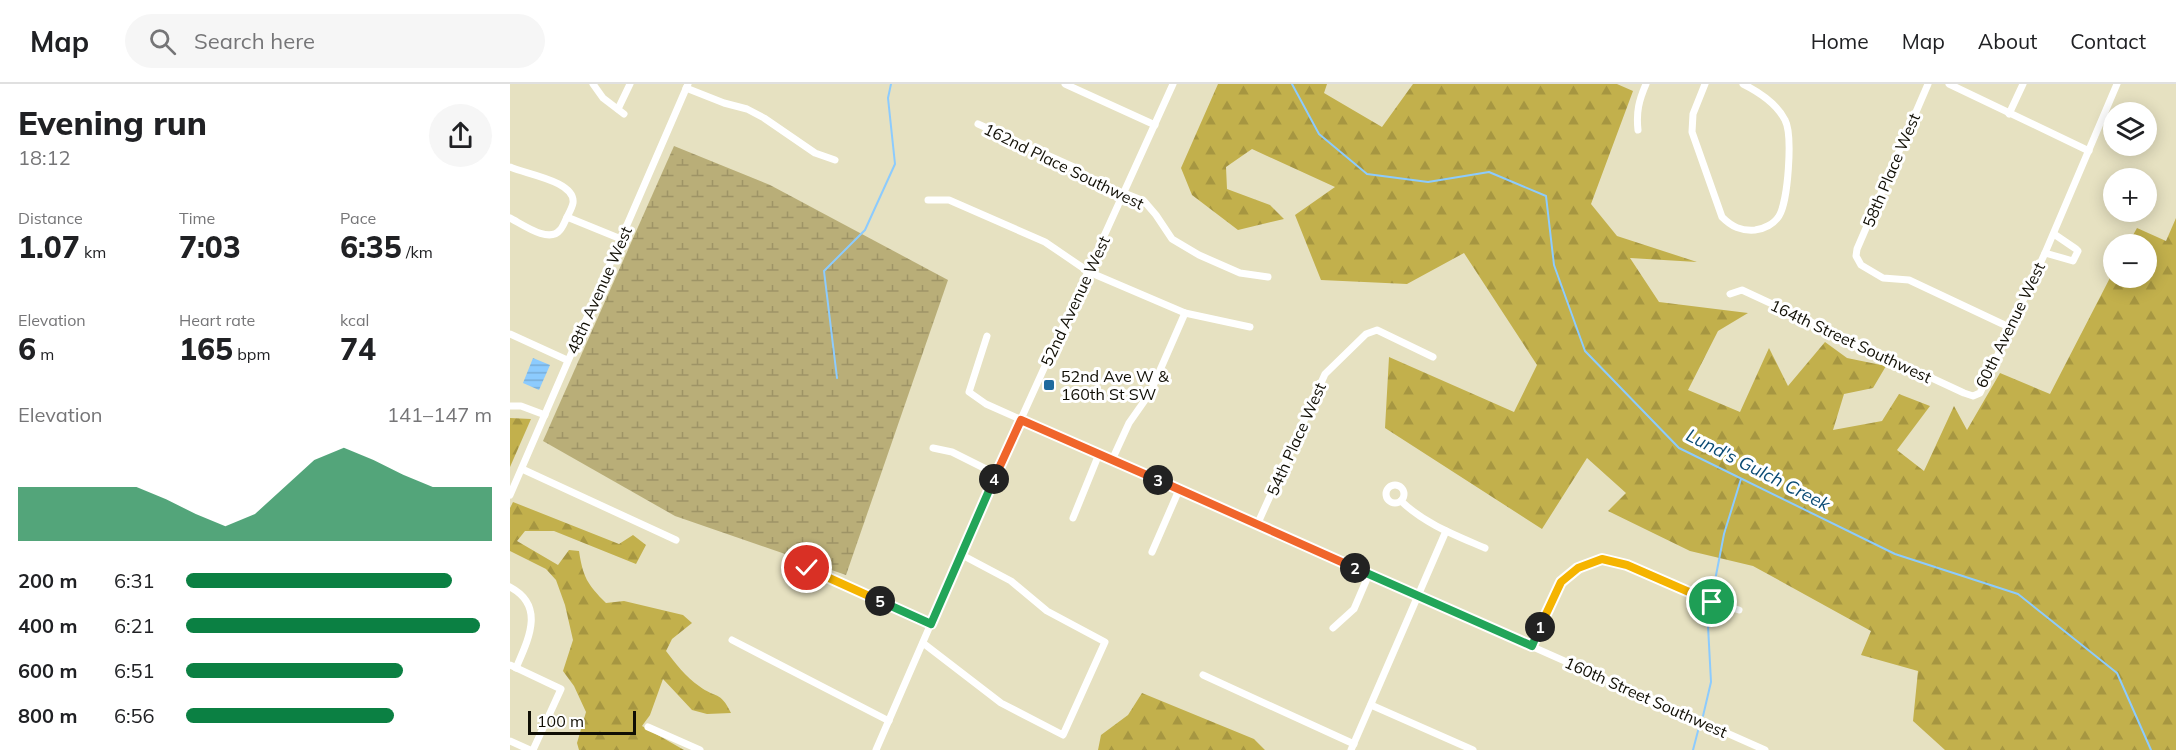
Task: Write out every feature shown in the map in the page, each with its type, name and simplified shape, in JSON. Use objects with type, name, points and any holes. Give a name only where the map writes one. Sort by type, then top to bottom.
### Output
[{"type":"street","points":[[594,84],[603,98],[621,112],[630,84]]},
{"type":"street","points":[[1065,84],[1155,125]]},
{"type":"street","name":"52nd Avenue West","points":[[876,750],[996,474],[1173,84]]},
{"type":"street","points":[[1638,130],[1639,99],[1646,84]]},
{"type":"street","points":[[1705,84],[1693,114],[1692,132],[1722,217],[1731,226],[1745,231],[1763,229],[1778,218],[1784,205],[1789,143],[1786,121],[1772,103],[1743,84]]},
{"type":"street","name":"58th Place West","points":[[1928,84],[1856,256],[1861,265],[1883,278],[1909,280],[2011,327]]},
{"type":"street","points":[[1949,84],[2089,151]]},
{"type":"street","points":[[2009,114],[2023,84]]},
{"type":"street","name":"60th Avenue West","points":[[1973,396],[1980,393],[2054,234],[2117,84]]},
{"type":"street","points":[[687,86],[724,104],[747,109],[815,153],[835,160]]},
{"type":"street","name":"48th Avenue West","points":[[510,495],[687,86]]},
{"type":"street","name":"162nd Place Southwest","points":[[978,124],[1076,168],[1098,186],[1143,201],[1156,214],[1172,239],[1199,255],[1240,273],[1268,277]]},
{"type":"street","points":[[510,167],[537,175],[568,189],[572,195],[573,204],[560,231],[554,235],[546,236],[510,218]]},
{"type":"street","points":[[928,200],[949,200],[1045,242],[1089,272],[1185,313],[1250,327]]},
{"type":"street","points":[[567,217],[621,239]]},
{"type":"street","name":"60th Avenue West","points":[[2045,253],[2068,261],[2073,261],[2078,256],[2076,249],[2054,234]]},
{"type":"street","name":"164th Street Southwest","points":[[1730,294],[1742,290],[1973,396]]},
{"type":"street","points":[[1112,460],[1129,423],[1150,393],[1185,313]]},
{"type":"street","name":"54th Place West","points":[[1257,525],[1326,374],[1366,334],[1377,330],[1433,357]]},
{"type":"street","points":[[510,334],[567,360]]},
{"type":"street","name":"160th Street Southwest","points":[[987,336],[969,392],[986,404],[1765,750]]},
{"type":"street","points":[[510,406],[521,406],[544,415]]},
{"type":"street","points":[[933,448],[952,452],[996,474]]},
{"type":"street","points":[[1073,518],[1099,454]]},
{"type":"street","points":[[522,469],[676,540]]},
{"type":"street","points":[[1152,552],[1179,490]]},
{"type":"street","points":[[1401,501],[1415,514],[1485,548]]},
{"type":"street","points":[[1203,675],[1352,747],[1446,531]]},
{"type":"street","points":[[923,643],[1001,703],[1063,735],[1105,642],[1047,611],[1011,581],[962,555]]},
{"type":"street","points":[[1532,646],[1561,582],[1578,568],[1602,559],[1627,565],[1712,602],[1739,610]]},
{"type":"street","points":[[807,568],[931,624]]},
{"type":"street","points":[[1333,628],[1354,609],[1369,574]]},
{"type":"street","points":[[510,588],[524,597],[528,604],[532,630],[513,667],[561,688],[532,750],[510,741]]},
{"type":"street","points":[[732,640],[888,721]]},
{"type":"street","points":[[1371,705],[1473,750]]},
{"type":"street","points":[[648,727],[700,750]]},
{"type":"green space","points":[[1218,84],[1327,84],[1324,93],[1382,127],[1413,84],[1617,84],[1633,91],[1591,204],[1617,236],[1697,262],[1630,258],[1659,302],[1748,313],[1718,331],[1688,390],[1740,412],[1769,348],[1788,386],[1825,342],[1847,358],[1886,366],[1873,388],[1844,394],[1833,430],[1882,421],[1899,394],[1930,406],[1897,450],[1924,471],[1954,406],[1967,430],[2000,373],[2050,394],[2105,288],[2157,288],[2157,237],[2166,241],[2176,218],[2176,750],[1945,750],[1913,721],[1918,671],[1861,655],[1871,631],[1753,566],[1690,551],[1608,511],[1626,493],[1587,458],[1542,529],[1385,428],[1389,357],[1514,412],[1537,365],[1464,253],[1407,284],[1321,280],[1295,215],[1335,187],[1252,149],[1226,167],[1227,189],[1270,205],[1284,219],[1238,230],[1192,195],[1181,168]]},
{"type":"green space","points":[[674,146],[770,185],[948,280],[846,575],[675,516],[543,441]]},
{"type":"green space","points":[[2137,228],[2150,234],[2134,234]]},
{"type":"green space","points":[[510,418],[531,419],[510,467]]},
{"type":"green space","points":[[513,502],[619,544],[633,535],[646,545],[636,564],[554,531],[525,531],[517,541],[558,565],[569,550],[579,551],[587,580],[606,603],[624,601],[683,615],[692,623],[672,639],[666,651],[694,682],[721,698],[731,713],[707,714],[692,710],[663,679],[650,715],[642,726],[684,750],[579,750],[577,743],[586,712],[574,686],[563,671],[573,640],[565,605],[556,580],[546,569],[510,551],[510,508]]},
{"type":"green space","points":[[1142,693],[1254,739],[1265,750],[1098,750],[1101,735],[1128,715]]},
{"type":"water","points":[[533,358],[550,365],[539,390],[523,383]]},
{"type":"waterway","name":"Lund's Gulch Creek","points":[[837,378],[824,271],[865,230],[895,164],[888,98],[891,84]]},
{"type":"waterway","name":"Lund's Gulch Creek","points":[[1292,84],[1319,134],[1367,174],[1428,182],[1489,172],[1546,196],[1554,265],[1585,351],[1679,448],[1895,554],[2018,594],[2117,673],[2151,750]]},
{"type":"waterway","points":[[1712,596],[1724,534],[1741,479]]},
{"type":"waterway","points":[[1703,716],[1711,682],[1708,626],[1711,608]]},
{"type":"waterway","points":[[1693,750],[1699,727]]},
{"type":"place","name":"52nd Ave W & 160th St SW","points":[[1049,385]]},
{"type":"route","points":[[807,568],[931,624],[1021,420],[1532,646],[1561,582],[1578,568],[1602,559],[1627,565],[1712,602]]}]
